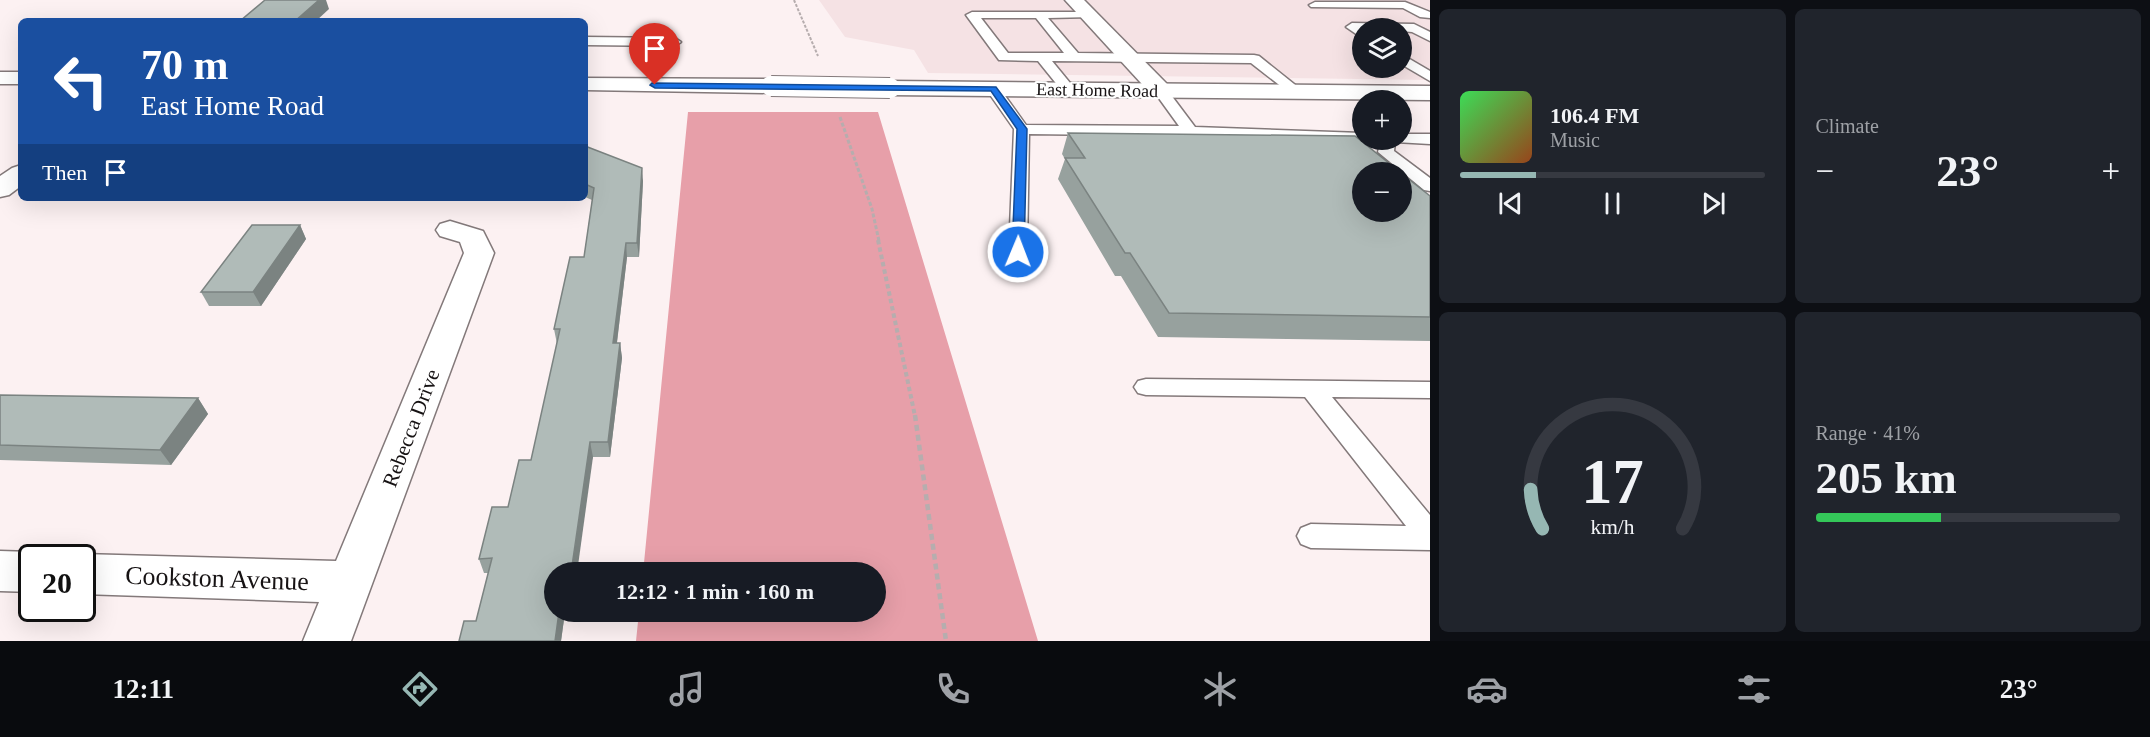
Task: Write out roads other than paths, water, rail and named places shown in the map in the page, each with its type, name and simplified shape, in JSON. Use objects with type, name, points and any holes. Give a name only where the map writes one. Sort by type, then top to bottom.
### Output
[{"type":"street","points":[[1074,0],[1160,90]]},
{"type":"street","points":[[0,78],[18,78]]},
{"type":"street","name":"East Home Road","points":[[588,84],[1430,93]]},
{"type":"street","points":[[0,189],[18,175]]},
{"type":"street","name":"Rebecca Drive","points":[[327,641],[479,253],[473,237],[450,230]]},
{"type":"street","points":[[0,572],[18,572]]},
{"type":"street","name":"Cookston Avenue","points":[[96,574],[351,582]]},
{"type":"lane","points":[[1315,5],[1405,5],[1424,15],[1430,15]]},
{"type":"lane","points":[[1089,15],[972,15],[1004,57],[1254,58],[1297,92]]},
{"type":"lane","points":[[1039,15],[1074,57]]},
{"type":"lane","points":[[1412,28],[1430,37]]},
{"type":"lane","points":[[588,40],[675,42]]},
{"type":"lane","points":[[1042,57],[1068,89]]},
{"type":"lane","points":[[1412,65],[1430,76]]},
{"type":"lane","points":[[993,89],[1022,129],[1018,252]]},
{"type":"lane","points":[[1160,90],[1190,131]]},
{"type":"lane","points":[[1022,129],[1190,131],[1352,138]]},
{"type":"lane","points":[[1412,139],[1430,139]]},
{"type":"lane","points":[[1386,150],[1429,186]]},
{"type":"lane","points":[[1146,387],[1430,390]]},
{"type":"lane","points":[[1311,388],[1430,537]]},
{"type":"lane","points":[[1311,536],[1430,537]]}]
